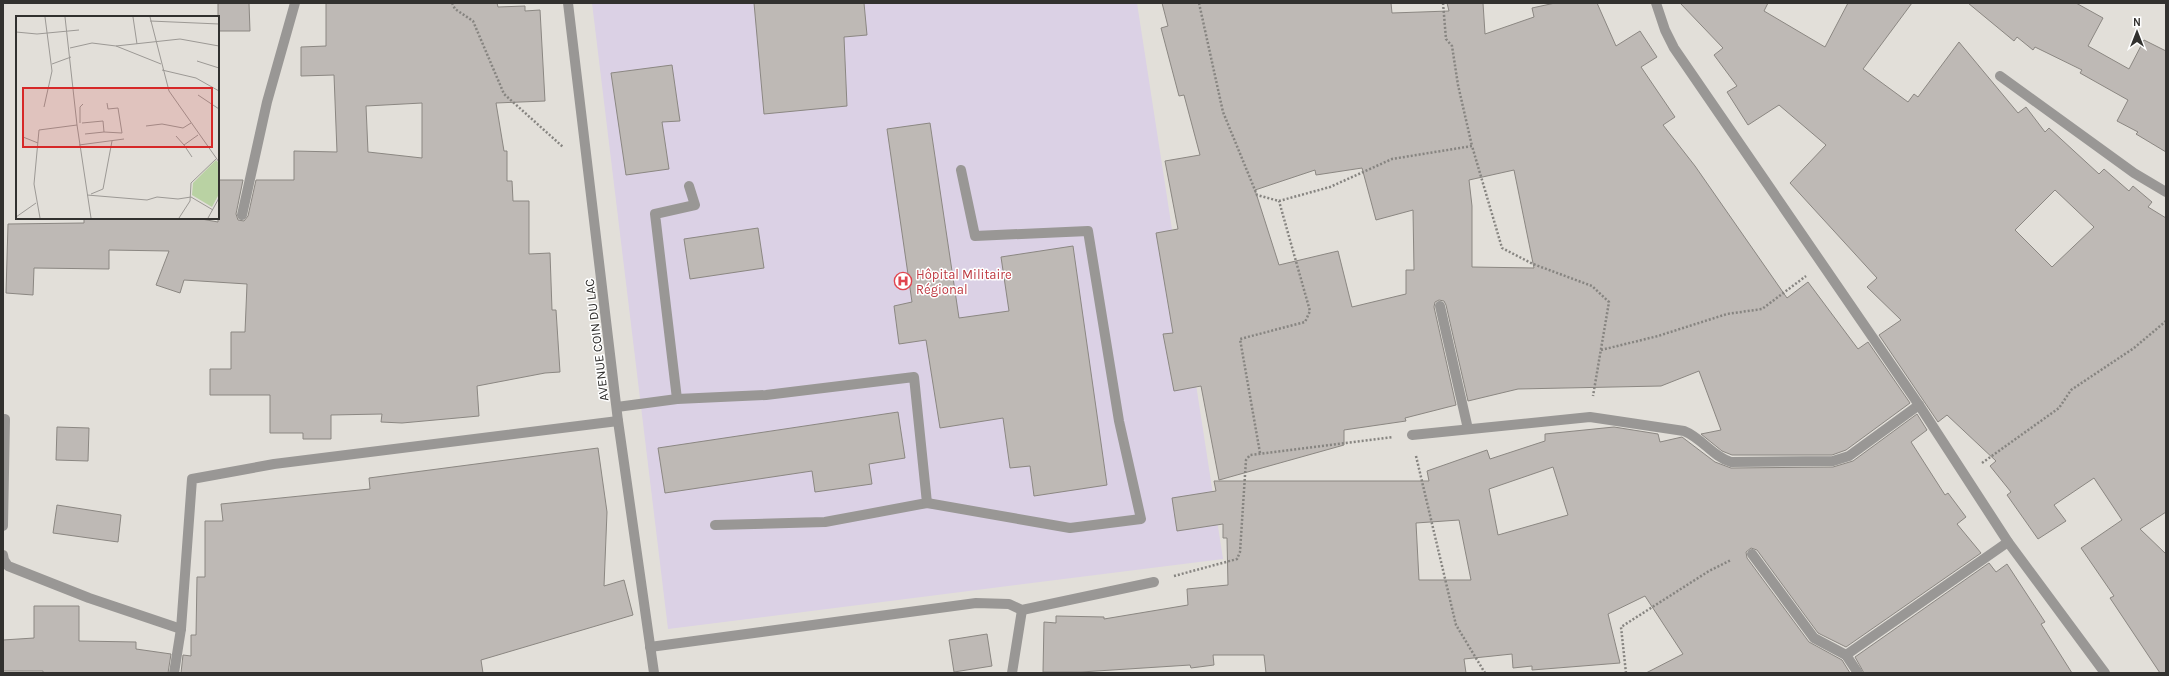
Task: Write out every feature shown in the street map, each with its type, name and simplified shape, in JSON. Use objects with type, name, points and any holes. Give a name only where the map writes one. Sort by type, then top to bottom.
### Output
[{"type":"street","points":[[242,216],[267,102],[295,3]]},
{"type":"street","name":"AVENUE COIN DU LAC","points":[[568,3],[616,407],[654,673]]},
{"type":"street","points":[[1656,3],[1665,30],[1674,48],[1919,405],[2008,542],[2105,673]]},
{"type":"street","points":[[2000,76],[2134,173],[2166,192]]},
{"type":"street","points":[[715,525],[825,522],[927,503],[1070,528],[1141,520],[1118,421],[1088,231],[975,236],[961,170]]},
{"type":"street","points":[[677,399],[655,214],[696,205],[689,186]]},
{"type":"street","points":[[1440,306],[1468,429]]},
{"type":"street","points":[[616,407],[677,399],[766,395],[914,378],[927,503]]},
{"type":"street","points":[[1412,435],[1590,417],[1684,431],[1692,434],[1724,460],[1731,462],[1833,461],[1849,456],[1919,405]]},
{"type":"street","points":[[3,526],[5,419]]},
{"type":"street","points":[[174,673],[181,629],[192,480],[274,464],[618,421]]},
{"type":"street","points":[[1846,655],[2008,542]]},
{"type":"street","points":[[1752,554],[1814,638],[1846,655],[1858,673]]},
{"type":"street","points":[[3,555],[8,566],[89,598],[181,629]]},
{"type":"street","points":[[650,647],[976,602],[1009,604],[1022,610],[1154,582]]},
{"type":"street","points":[[1012,673],[1022,610]]},
{"type":"path","points":[[452,3],[454,9],[473,21],[504,94],[589,170]]},
{"type":"path","points":[[1199,3],[1223,112],[1257,195],[1279,201],[1330,187],[1392,159],[1472,146]]},
{"type":"path","points":[[1443,3],[1446,39],[1452,46],[1458,85],[1472,146],[1502,248],[1533,264],[1592,286],[1609,302],[1590,417]]},
{"type":"path","points":[[1260,453],[1240,339],[1305,322],[1310,311],[1279,201]]},
{"type":"path","points":[[1601,350],[1658,336],[1727,314],[1762,309],[1822,264]]},
{"type":"path","points":[[1965,476],[2058,408],[2071,390],[2134,348],[2166,321]]},
{"type":"path","points":[[1154,582],[1237,560],[1240,552],[1246,460],[1250,455],[1412,435],[1424,497],[1456,625],[1485,673]]},
{"type":"path","points":[[1626,673],[1621,627],[1709,571],[1739,556],[1752,554]]},
{"type":"shaded area","name":"Hôpital Militaire Régional","points":[[592,3],[1137,3],[1223,559],[668,629]]},
{"type":"building","points":[[218,3],[249,3],[250,31],[219,31]]},
{"type":"building","points":[[326,3],[497,3],[498,7],[525,6],[525,11],[540,10],[545,101],[496,103],[504,151],[507,151],[507,181],[512,181],[513,201],[529,201],[529,254],[550,253],[552,310],[556,310],[560,372],[545,373],[477,386],[479,416],[402,423],[381,422],[382,414],[331,415],[331,439],[303,439],[303,433],[270,433],[270,395],[210,395],[210,369],[231,369],[231,332],[245,332],[247,284],[184,280],[180,293],[156,285],[169,251],[109,250],[109,269],[34,268],[33,295],[6,293],[8,224],[84,223],[84,219],[202,219],[218,222],[219,180],[243,180],[236,214],[238,220],[244,221],[248,216],[256,180],[294,180],[294,151],[337,152],[334,75],[301,76],[301,47],[326,46]],"holes":[[[422,103],[422,158],[368,152],[366,106]]]},
{"type":"building","points":[[754,3],[864,3],[867,35],[844,37],[847,106],[764,114]]},
{"type":"building","points":[[1162,3],[1391,3],[1392,13],[1449,11],[1447,3],[1483,3],[1485,34],[1534,17],[1532,8],[1555,3],[1597,3],[1616,46],[1640,31],[1657,57],[1641,67],[1675,117],[1663,125],[1695,166],[1787,298],[1808,282],[1858,349],[1868,342],[1910,403],[1846,450],[1832,455],[1732,455],[1722,451],[1701,434],[1721,430],[1699,371],[1661,386],[1518,389],[1468,401],[1446,305],[1444,301],[1439,300],[1435,302],[1434,307],[1456,405],[1405,418],[1406,421],[1344,430],[1344,445],[1219,480],[1201,386],[1174,391],[1163,334],[1173,333],[1156,233],[1178,229],[1165,161],[1200,155],[1184,95],[1179,96],[1161,28],[1168,26]],"holes":[[[1362,168],[1376,220],[1413,210],[1414,270],[1406,270],[1406,294],[1352,307],[1338,251],[1279,265],[1255,190],[1315,170],[1316,175]],[[1514,170],[1534,268],[1472,267],[1472,206],[1469,180]]]},
{"type":"building","points":[[1680,3],[1768,3],[1764,11],[1825,47],[1848,3],[1912,3],[1863,69],[1908,102],[1914,94],[1918,97],[1959,42],[2018,113],[2026,107],[2045,132],[2049,128],[2099,174],[2104,169],[2129,191],[2133,186],[2152,202],[2148,207],[2166,218],[2166,512],[2140,529],[2166,554],[2166,673],[2160,673],[2110,598],[2114,596],[2081,548],[2122,520],[2094,478],[2054,505],[2066,521],[2038,539],[2007,495],[2011,492],[1990,466],[1996,461],[1947,415],[1938,422],[1879,335],[1901,320],[1867,287],[1877,278],[1790,183],[1826,145],[1779,105],[1748,125],[1727,92],[1737,86],[1714,55],[1723,48]],"holes":[[[2055,190],[2094,227],[2052,267],[2015,230]]]},
{"type":"building","points":[[1968,3],[2076,3],[2103,18],[2088,46],[2129,69],[2144,40],[2166,51],[2166,152],[2136,134],[2138,132],[2117,121],[2128,100],[2080,73],[2082,70],[2035,47],[2033,50],[2017,37],[2014,41]]},
{"type":"building","points":[[672,65],[680,121],[662,122],[669,169],[626,175],[611,73]]},
{"type":"building","points":[[930,123],[959,318],[1009,311],[1001,257],[1073,246],[1107,485],[1034,496],[1030,466],[1010,468],[1003,418],[940,428],[926,340],[899,344],[894,306],[912,302],[887,129]]},
{"type":"building","points":[[758,228],[764,268],[690,279],[684,239]]},
{"type":"building","points":[[898,412],[905,458],[869,464],[872,484],[815,492],[812,471],[665,493],[658,448]]},
{"type":"building","points":[[1917,414],[1927,430],[1911,442],[1945,495],[1948,493],[1966,517],[1957,524],[1981,553],[1846,647],[1818,633],[1757,550],[1751,548],[1746,552],[1747,558],[1809,642],[1842,660],[1850,673],[1646,673],[1683,654],[1645,596],[1608,614],[1620,663],[1532,670],[1532,666],[1513,668],[1512,654],[1464,659],[1466,673],[1266,673],[1264,655],[1213,655],[1214,665],[1191,668],[1190,665],[1081,672],[1043,672],[1044,622],[1056,623],[1056,616],[1104,617],[1104,619],[1188,605],[1187,589],[1228,585],[1227,538],[1223,538],[1223,524],[1177,531],[1172,498],[1216,491],[1214,481],[1429,481],[1427,471],[1487,450],[1490,459],[1545,441],[1545,434],[1614,427],[1658,434],[1660,442],[1682,437],[1715,462],[1731,468],[1833,467],[1853,461]],"holes":[[[1553,467],[1568,515],[1498,535],[1489,489]],[[1459,520],[1471,580],[1419,580],[1416,523]]]},
{"type":"building","points":[[57,427],[89,428],[88,461],[56,460]]},
{"type":"building","points":[[598,448],[607,512],[604,586],[624,580],[633,615],[481,660],[483,673],[181,673],[183,655],[191,656],[191,635],[196,635],[197,577],[205,577],[205,521],[223,521],[221,504],[370,489],[369,478]]},
{"type":"building","points":[[57,505],[121,515],[118,542],[53,533]]},
{"type":"building","points":[[1989,563],[1996,572],[2007,564],[2045,622],[2041,624],[2072,673],[1864,673],[1855,657]]},
{"type":"building","points":[[34,606],[79,606],[79,641],[136,642],[136,649],[171,654],[168,673],[43,673],[43,671],[3,671],[3,640],[34,638]]},
{"type":"building","points":[[987,634],[992,666],[954,672],[949,640]]},
{"type":"place","name":"Hôpital Militaire Régional","points":[[903,281]]}]
